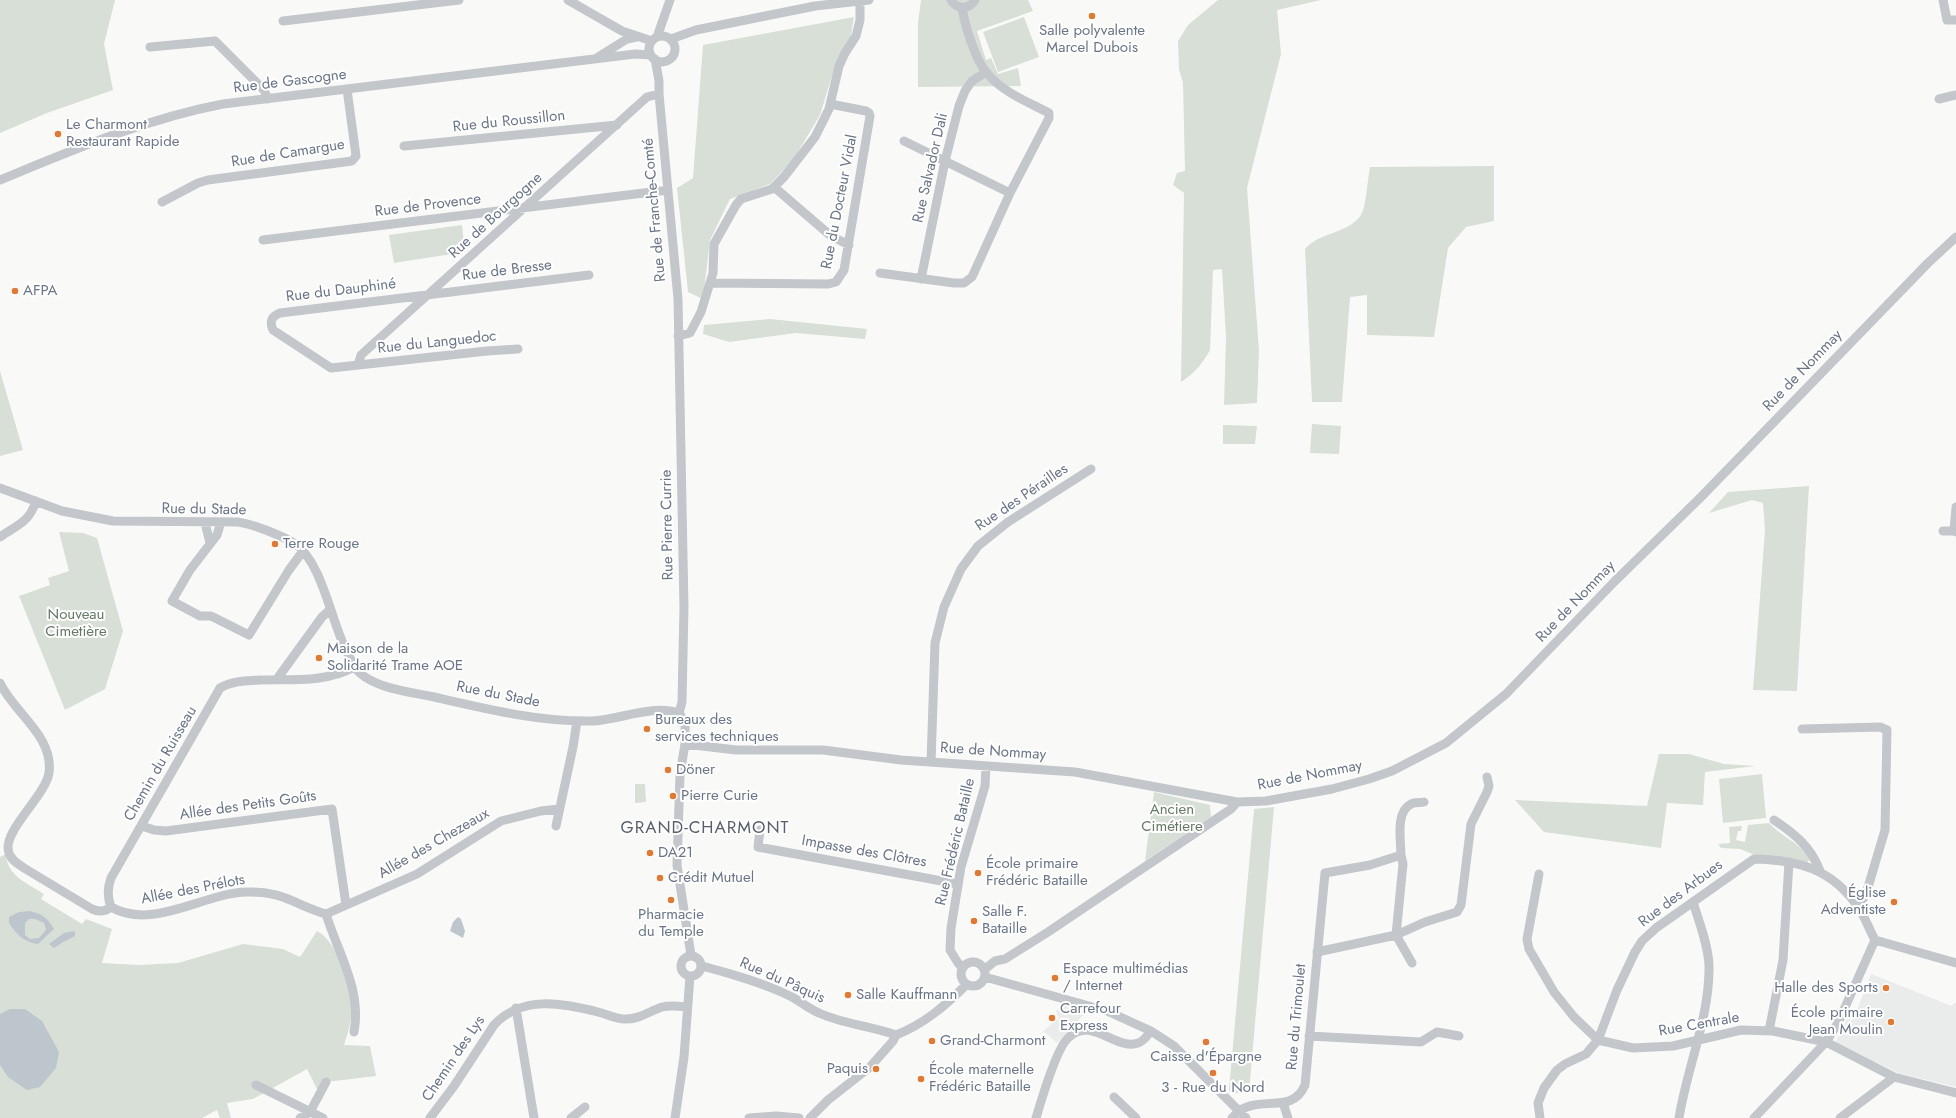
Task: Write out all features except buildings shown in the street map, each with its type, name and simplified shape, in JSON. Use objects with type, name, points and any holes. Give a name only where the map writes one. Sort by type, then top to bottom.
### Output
[{"type":"street","points":[[283,21],[459,0]]},
{"type":"street","points":[[568,0],[603,21],[637,37],[654,39],[669,38],[817,3],[864,0],[856,36],[839,66],[826,117],[799,158],[774,187],[742,199],[732,210],[714,244],[713,273],[701,312],[690,333],[678,336]]},
{"type":"street","points":[[670,0],[667,13],[649,48],[653,57],[666,61],[672,57],[675,50],[691,32]]},
{"type":"street","points":[[951,0],[955,5],[962,8],[969,6],[975,0]]},
{"type":"street","points":[[1943,0],[1947,20],[1956,20]]},
{"type":"street","points":[[880,273],[964,283],[972,277],[1010,192],[1049,118],[1048,113],[1007,90],[986,72],[969,36],[962,8]]},
{"type":"street","points":[[667,13],[669,38],[675,50]]},
{"type":"street","points":[[603,21],[613,30],[620,49],[629,55]]},
{"type":"street","name":"Rue de Gascogne","points":[[594,58],[612,50],[617,44],[627,39],[637,37]]},
{"type":"street","points":[[150,47],[215,41],[264,90],[268,99]]},
{"type":"street","name":"Rue de Gascogne","points":[[0,180],[108,136],[163,118],[223,104],[594,58],[629,55],[653,57]]},
{"type":"street","name":"Rue de Franche-Comté","points":[[653,57],[659,82],[678,299],[678,336]]},
{"type":"street","name":"Rue de Franche-Comté","points":[[659,82],[666,61]]},
{"type":"street","name":"Rue Salvador Dali","points":[[921,278],[945,161],[965,91],[972,81],[986,72]]},
{"type":"street","name":"Rue de Camargue","points":[[162,202],[198,183],[208,180],[352,161],[356,156],[347,89]]},
{"type":"street","name":"Rue de Bourgogne","points":[[358,365],[361,355],[526,208],[647,97],[659,94]]},
{"type":"street","points":[[1940,99],[1956,95]]},
{"type":"street","name":"Rue du Docteur Vidal","points":[[710,284],[828,284],[836,282],[840,277],[849,245],[870,116],[866,111],[830,104]]},
{"type":"street","name":"Rue du Roussillon","points":[[404,146],[617,125]]},
{"type":"street","points":[[904,141],[1010,192]]},
{"type":"street","points":[[774,187],[831,236],[849,245]]},
{"type":"street","name":"Rue de Provence","points":[[263,240],[668,190]]},
{"type":"street","name":"Rue de Nommay","points":[[685,744],[736,750],[823,750],[986,767],[1075,772],[1237,802],[1266,801],[1332,789],[1369,779],[1418,759],[1460,733],[1492,707],[1539,661],[1614,582],[1701,497],[1928,263],[1956,237]]},
{"type":"street","name":"Rue de Bresse","points":[[428,295],[589,275]]},
{"type":"street","name":"Rue du Dauphiné","points":[[358,365],[331,368],[272,330],[271,320],[273,316],[280,313],[428,295]]},
{"type":"street","name":"Rue Pierre Currie","points":[[678,336],[684,606],[682,702],[679,713]]},
{"type":"street","name":"Rue du Languedoc","points":[[358,365],[518,349]]},
{"type":"street","name":"Rue des Pérailles","points":[[931,762],[935,643],[944,607],[961,569],[978,546],[1008,522],[1091,468]]},
{"type":"street","name":"Rue du Stade","points":[[0,488],[80,516],[113,521],[221,522],[251,524],[295,543],[314,566],[342,643],[354,668],[365,677],[398,690],[496,711],[546,719],[600,721],[653,711],[670,710],[679,713]]},
{"type":"street","points":[[0,537],[26,520],[33,511],[36,501]]},
{"type":"street","points":[[1942,531],[1955,531],[1956,507]]},
{"type":"street","points":[[221,522],[219,530],[190,570],[172,601],[200,616],[211,616],[249,635],[289,570],[303,551]]},
{"type":"street","points":[[205,523],[210,543]]},
{"type":"street","points":[[277,679],[322,617],[330,610]]},
{"type":"street","name":"Chemin du Ruisseau","points":[[111,907],[108,898],[109,884],[220,688],[228,683],[277,679],[322,678],[342,674],[354,668]]},
{"type":"street","points":[[0,683],[41,738],[49,763],[49,773],[43,789],[13,833],[8,843],[8,853],[14,861],[24,868],[92,909],[105,911],[111,907]]},
{"type":"street","points":[[679,713],[685,722],[685,744],[680,775],[676,851],[691,955]]},
{"type":"street","points":[[556,826],[577,721]]},
{"type":"street","points":[[1802,729],[1880,726],[1887,730],[1885,830],[1866,894],[1858,907]]},
{"type":"street","name":"Rue Frédéric Bataille","points":[[962,967],[950,950],[951,928],[961,867],[985,786],[986,767]]},
{"type":"street","points":[[1317,952],[1396,935],[1425,922],[1457,912],[1461,905],[1471,824],[1487,792],[1489,786],[1487,777]]},
{"type":"street","points":[[1237,802],[1231,809],[1145,865],[1048,932],[1005,959],[995,961],[985,974],[979,985],[973,987],[966,984],[961,979],[962,967],[971,962],[980,964],[985,974],[1107,1011],[1151,1031],[1174,1046],[1246,1118]]},
{"type":"street","points":[[1412,963],[1396,935],[1403,864],[1401,855],[1401,816],[1405,809],[1411,804],[1424,802]]},
{"type":"street","name":"Allée des Petits Goûts","points":[[142,826],[154,830],[166,831],[332,809],[346,905]]},
{"type":"street","name":"Allée des Chezeaux","points":[[326,914],[417,874],[501,821],[541,811],[559,809]]},
{"type":"street","points":[[1774,820],[1798,836],[1815,857],[1820,871]]},
{"type":"street","name":"Impasse des Clôtres","points":[[760,830],[758,847],[958,884]]},
{"type":"street","name":"Rue du Trimoulet","points":[[1284,1106],[1291,1104],[1302,1093],[1305,1085],[1325,873],[1370,865],[1401,855]]},
{"type":"street","name":"Rue des Arbues","points":[[1540,1118],[1538,1103],[1544,1088],[1550,1079],[1565,1064],[1586,1054],[1598,1040],[1617,990],[1642,941],[1693,902],[1754,859],[1789,862],[1820,871],[1843,889],[1858,907],[1875,940]]},
{"type":"street","points":[[1769,1031],[1783,960],[1789,862]]},
{"type":"street","points":[[1539,874],[1528,938],[1529,949],[1554,992],[1574,1017],[1598,1040]]},
{"type":"street","name":"Allée des Prélots","points":[[111,907],[119,912],[133,916],[148,915],[212,897],[246,892],[259,892],[277,894],[290,898],[326,914]]},
{"type":"street","points":[[1679,1118],[1684,1090],[1705,1006],[1709,964],[1693,902]]},
{"type":"street","points":[[326,914],[344,959],[354,992],[356,1011],[354,1032]]},
{"type":"street","points":[[1754,1118],[1826,1042],[1838,1023],[1875,940],[1956,963]]},
{"type":"street","points":[[691,955],[697,957],[701,961],[702,966],[700,972],[696,975],[690,976],[684,974],[681,969],[681,962],[685,957],[691,955]]},
{"type":"street","name":"Rue du Pâquis","points":[[702,966],[728,972],[791,997],[819,1013],[876,1028],[896,1035]]},
{"type":"street","points":[[675,1118],[684,1057],[690,976]]},
{"type":"street","points":[[810,1118],[828,1100],[870,1067],[893,1041],[896,1035],[923,1021],[944,1006],[966,984]]},
{"type":"street","name":"Chemin des Lys","points":[[430,1118],[454,1086],[494,1025],[499,1019],[516,1008],[542,1003],[556,1004],[596,1011],[624,1020],[643,1016],[662,1007],[687,1007]]},
{"type":"street","points":[[516,1008],[534,1118]]},
{"type":"street","points":[[1036,1118],[1055,1062],[1067,1038],[1082,1031],[1091,1030],[1131,1044],[1143,1041],[1151,1031]]},
{"type":"street","name":"Rue Centrale","points":[[1598,1040],[1632,1048],[1673,1046],[1741,1030],[1769,1031],[1826,1042],[1894,1077],[1956,1093]]},
{"type":"street","points":[[1309,1036],[1421,1042],[1436,1032],[1459,1036]]},
{"type":"street","points":[[1840,1118],[1894,1077]]},
{"type":"street","points":[[300,1118],[310,1112],[326,1082]]},
{"type":"street","points":[[256,1085],[323,1118]]},
{"type":"street","points":[[1114,1097],[1136,1118]]},
{"type":"street","points":[[1232,1118],[1238,1110],[1248,1106],[1284,1106],[1288,1118]]},
{"type":"street","points":[[571,1118],[585,1107]]},
{"type":"street","points":[[749,1118],[776,1116],[799,1118]]},
{"type":"shaded area","points":[[30,911],[41,915],[47,919],[54,929],[38,944],[29,942],[18,934],[9,923],[9,917],[19,912]],"holes":[[[29,919],[35,919],[44,923],[46,930],[39,938],[30,939],[25,935],[25,923]]]},
{"type":"shaded area","points":[[458,917],[461,919],[465,931],[463,938],[450,931],[453,922]]},
{"type":"shaded area","points":[[75,931],[75,936],[54,948],[49,944],[64,933]]},
{"type":"shaded area","name":"École primaire Jean Moulin","points":[[1871,974],[1952,1006],[1954,1003],[1956,1004],[1956,1087],[1898,1073],[1837,1043],[1836,1041],[1847,1019],[1853,1020]]},
{"type":"shaded area","points":[[1062,1004],[1086,1012],[1057,1043],[1043,1031],[1059,1018],[1056,1011]]},
{"type":"shaded area","points":[[10,1009],[25,1009],[42,1021],[59,1052],[56,1068],[40,1087],[27,1090],[8,1077],[0,1065],[0,1014]]},
{"type":"green space","points":[[0,0],[115,0],[104,44],[113,90],[47,113],[0,133]]},
{"type":"green space","points":[[921,0],[1028,0],[1033,11],[977,31],[986,60],[991,58],[998,74],[1018,68],[1021,86],[918,87],[918,23]]},
{"type":"green space","points":[[1218,0],[1321,0],[1277,10],[1281,54],[1247,188],[1259,351],[1257,403],[1224,405],[1226,337],[1222,269],[1213,270],[1210,350],[1198,368],[1181,382],[1184,193],[1173,185],[1177,173],[1185,171],[1183,83],[1179,69],[1178,41],[1188,25]]},
{"type":"green space","points":[[854,17],[850,41],[832,76],[820,115],[793,160],[770,184],[730,199],[710,240],[703,299],[688,292],[677,188],[693,178],[703,45]]},
{"type":"green space","points":[[1024,17],[1039,57],[998,72],[983,32]]},
{"type":"green space","points":[[1494,166],[1494,221],[1466,227],[1448,248],[1434,337],[1367,335],[1367,295],[1350,297],[1342,402],[1312,402],[1305,249],[1311,243],[1351,225],[1357,220],[1362,213],[1366,198],[1370,167]]},
{"type":"green space","points":[[462,225],[465,252],[394,263],[389,235]]},
{"type":"green space","points":[[770,319],[867,329],[865,339],[796,333],[729,342],[703,334],[704,325]]},
{"type":"green space","points":[[0,371],[23,450],[0,456]]},
{"type":"green space","points":[[1312,424],[1341,426],[1339,454],[1310,453]]},
{"type":"green space","points":[[1223,425],[1257,426],[1255,444],[1223,444]]},
{"type":"green space","points":[[1809,486],[1797,691],[1753,690],[1765,530],[1763,503],[1752,500],[1709,513],[1728,492]]},
{"type":"green space","name":"Nouveau Cimetière","points":[[59,532],[83,533],[97,538],[123,631],[105,689],[65,710],[19,596],[50,585],[48,578],[69,571]]},
{"type":"green space","points":[[1659,754],[1689,754],[1724,764],[1756,766],[1705,772],[1703,805],[1667,803],[1661,848],[1544,832],[1515,800],[1647,806]]},
{"type":"green space","points":[[1762,774],[1766,818],[1723,823],[1719,779]]},
{"type":"green space","points":[[635,784],[645,784],[646,802],[635,803]]},
{"type":"green space","name":"Ancien Cimétiere","points":[[1154,792],[1210,805],[1211,817],[1145,861]]},
{"type":"green space","points":[[1274,807],[1249,1092],[1231,1093],[1229,1090],[1254,809]]},
{"type":"green space","points":[[1769,823],[1806,853],[1810,859],[1807,863],[1755,855],[1740,849],[1721,848],[1718,844],[1730,843],[1729,827],[1742,826],[1741,831],[1738,831],[1736,840],[1745,842],[1748,825]]},
{"type":"green space","points":[[6,854],[7,862],[14,873],[19,878],[44,894],[41,899],[82,924],[86,919],[112,929],[102,963],[139,965],[178,963],[243,944],[283,949],[300,957],[317,931],[332,945],[338,956],[350,993],[351,1018],[344,1045],[370,1046],[376,1076],[326,1082],[319,1093],[307,1069],[253,1099],[227,1103],[231,1118],[220,1118],[217,1110],[202,1118],[0,1118],[0,857]]},
{"type":"place","name":"Salle polyvalente Marcel Dubois","points":[[1092,16]]},
{"type":"place","name":"Le Charmont Restaurant Rapide","points":[[58,134]]},
{"type":"place","name":"AFPA","points":[[15,291]]},
{"type":"place","name":"Terre Rouge","points":[[275,544]]},
{"type":"place","name":"Maison de la Solidarité Trame AOE","points":[[319,658]]},
{"type":"place","name":"Bureaux des services techniques","points":[[647,729]]},
{"type":"place","name":"Döner","points":[[668,770]]},
{"type":"place","name":"Pierre Curie","points":[[673,796]]},
{"type":"place","name":"DA21","points":[[650,853]]},
{"type":"place","name":"École primaire Frédéric Bataille","points":[[978,873]]},
{"type":"place","name":"Crédit Mutuel","points":[[660,878]]},
{"type":"place","name":"Pharmacie du Temple","points":[[671,900]]},
{"type":"place","name":"Église Adventiste","points":[[1894,902]]},
{"type":"place","name":"Salle F. Bataille","points":[[974,921]]},
{"type":"place","name":"Espace multimédias / Internet","points":[[1055,978]]},
{"type":"place","name":"Halle des Sports","points":[[1886,988]]},
{"type":"place","name":"Salle Kauffmann","points":[[848,995]]},
{"type":"place","name":"Carrefour Express","points":[[1052,1018]]},
{"type":"place","name":"École primaire Jean Moulin","points":[[1891,1022]]},
{"type":"place","name":"Grand-Charmont","points":[[932,1041]]},
{"type":"place","name":"Caisse d'Épargne","points":[[1206,1042]]},
{"type":"place","name":"Paquis","points":[[876,1069]]},
{"type":"place","name":"3 - Rue du Nord","points":[[1213,1073]]},
{"type":"place","name":"École maternelle Frédéric Bataille","points":[[921,1079]]},
{"type":"district","name":"GRAND-CHARMONT","points":[[705,829]]}]
